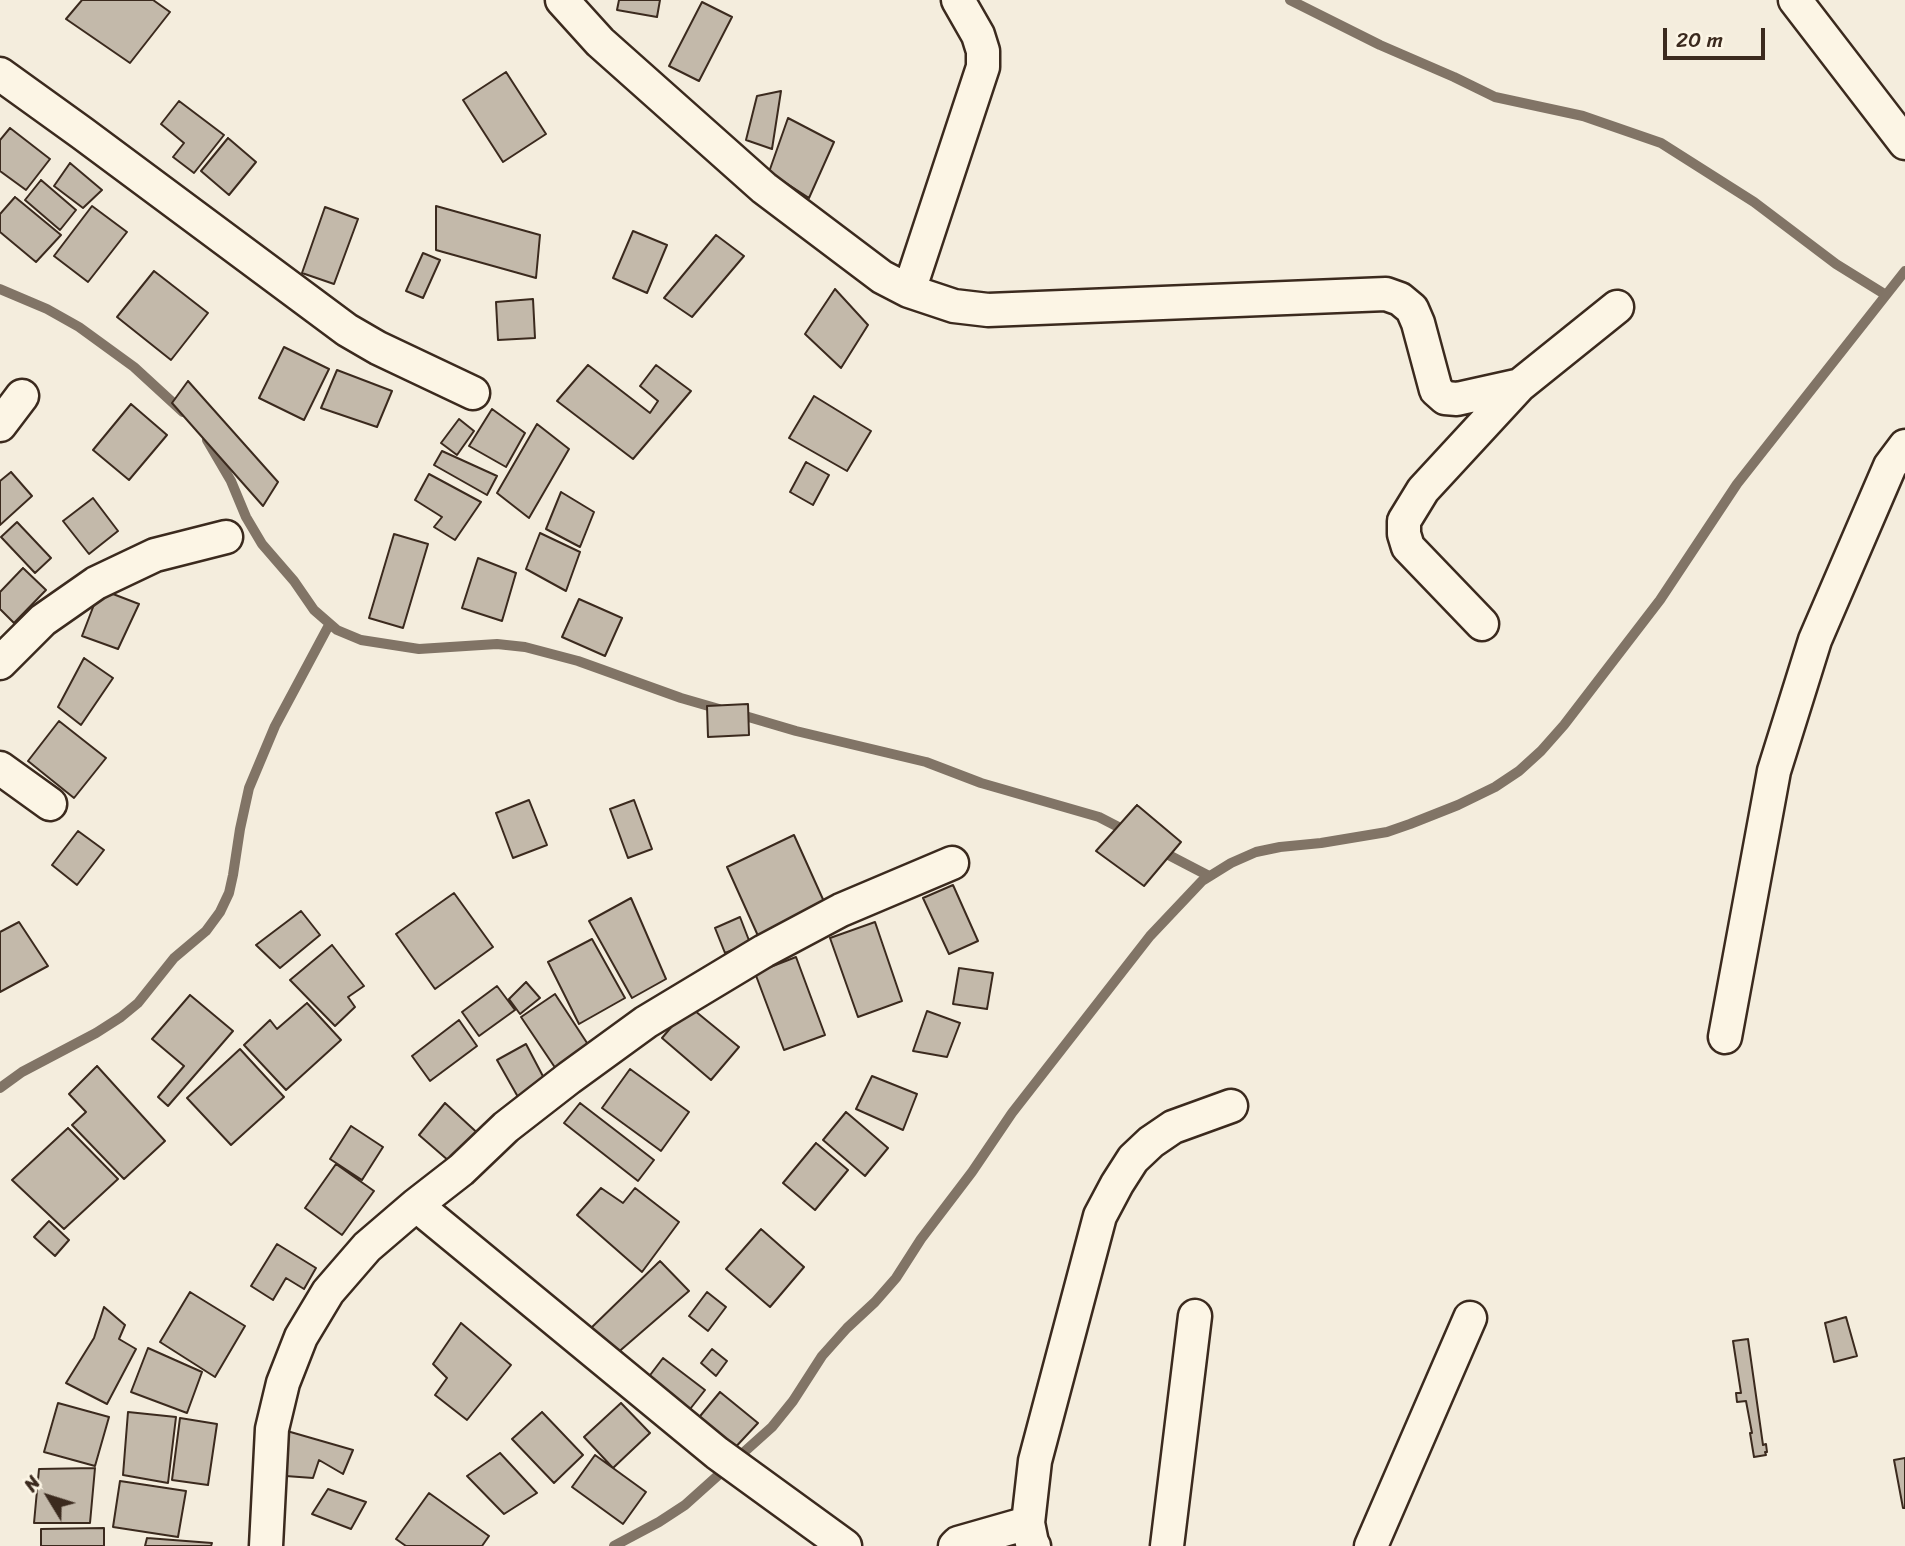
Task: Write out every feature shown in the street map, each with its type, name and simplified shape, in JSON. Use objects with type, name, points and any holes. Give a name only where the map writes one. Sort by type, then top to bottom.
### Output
[{"type":"street","points":[[562,0],[600,42],[764,188],[883,278],[909,291],[954,306],[988,310],[1386,294],[1400,299],[1412,309],[1436,390],[1446,398],[1457,399],[1520,385]]},
{"type":"street","points":[[909,291],[982,66],[984,51],[958,0]]},
{"type":"street","points":[[1795,0],[1905,143]]},
{"type":"street","points":[[0,74],[347,330],[378,348],[473,393]]},
{"type":"street","points":[[1482,624],[1408,547],[1404,521],[1423,490],[1520,385],[1617,307]]},
{"type":"street","points":[[0,425],[22,396]]},
{"type":"street","points":[[1725,1037],[1774,771],[1815,640],[1890,467],[1905,446]]},
{"type":"street","points":[[0,663],[43,620],[96,583],[155,555],[226,537]]},
{"type":"street","points":[[0,768],[50,804]]},
{"type":"street","points":[[266,1546],[272,1429],[283,1383],[301,1337],[328,1292],[367,1247],[461,1170],[506,1127],[646,1022],[764,951],[841,909],[951,863]]},
{"type":"street","points":[[956,1545],[1031,1534],[1035,1461],[1100,1216],[1133,1159],[1152,1142],[1173,1127],[1231,1106]]},
{"type":"street","points":[[416,1205],[716,1454],[845,1546]]},
{"type":"street","points":[[1167,1546],[1195,1317]]},
{"type":"street","points":[[1371,1546],[1470,1318]]},
{"type":"building","points":[[82,0],[153,0],[170,12],[130,63],[66,19]]},
{"type":"building","points":[[619,0],[660,0],[657,17],[617,10]]},
{"type":"building","points":[[702,2],[732,17],[699,81],[669,66]]},
{"type":"building","points":[[506,72],[546,134],[503,162],[463,100]]},
{"type":"building","points":[[781,91],[772,149],[746,140],[757,96]]},
{"type":"building","points":[[179,101],[224,135],[194,173],[173,157],[184,143],[161,124]]},
{"type":"building","points":[[788,118],[834,142],[809,198],[769,172]]},
{"type":"building","points":[[10,128],[50,159],[26,190],[0,171],[0,140]]},
{"type":"building","points":[[228,138],[256,162],[229,195],[201,171]]},
{"type":"building","points":[[70,163],[102,190],[83,208],[54,186]]},
{"type":"building","points":[[41,180],[76,210],[60,230],[25,200]]},
{"type":"building","points":[[15,197],[61,235],[36,262],[0,232],[0,214]]},
{"type":"building","points":[[92,206],[127,232],[88,282],[54,256]]},
{"type":"building","points":[[436,206],[540,235],[536,278],[436,250]]},
{"type":"building","points":[[325,207],[358,219],[334,284],[302,273]]},
{"type":"building","points":[[633,231],[667,245],[647,293],[613,278]]},
{"type":"building","points":[[716,235],[744,256],[692,317],[664,298]]},
{"type":"building","points":[[423,253],[440,260],[423,298],[406,291]]},
{"type":"building","points":[[154,271],[208,313],[171,360],[117,317]]},
{"type":"building","points":[[835,289],[868,325],[841,368],[805,334]]},
{"type":"building","points":[[533,299],[535,338],[498,340],[496,302]]},
{"type":"building","points":[[284,347],[329,369],[304,420],[259,398]]},
{"type":"building","points":[[588,365],[650,413],[658,401],[640,386],[656,365],[691,391],[633,459],[557,401]]},
{"type":"building","points":[[337,370],[392,391],[377,427],[321,408]]},
{"type":"building","points":[[188,381],[278,482],[263,506],[172,403]]},
{"type":"building","points":[[814,396],[871,431],[847,471],[789,438]]},
{"type":"building","points":[[131,404],[167,435],[129,480],[93,450]]},
{"type":"building","points":[[492,409],[525,433],[506,467],[469,446]]},
{"type":"building","points":[[459,419],[474,431],[457,455],[441,443]]},
{"type":"building","points":[[537,424],[569,449],[529,518],[497,493]]},
{"type":"building","points":[[442,451],[497,476],[487,495],[434,465]]},
{"type":"building","points":[[806,462],[829,475],[813,505],[790,492]]},
{"type":"building","points":[[11,472],[32,496],[0,525],[0,481]]},
{"type":"building","points":[[429,474],[481,502],[455,540],[434,527],[442,517],[415,500]]},
{"type":"building","points":[[561,492],[594,512],[580,547],[546,529]]},
{"type":"building","points":[[93,498],[118,531],[89,554],[63,521]]},
{"type":"building","points":[[17,522],[51,558],[35,573],[1,537]]},
{"type":"building","points":[[540,533],[580,552],[566,591],[526,569]]},
{"type":"building","points":[[394,534],[428,544],[403,628],[369,618]]},
{"type":"building","points":[[478,558],[516,573],[502,621],[462,608]]},
{"type":"building","points":[[23,568],[46,590],[14,623],[0,609],[0,592]]},
{"type":"building","points":[[100,589],[139,604],[118,649],[82,636]]},
{"type":"building","points":[[579,599],[622,618],[605,656],[562,637]]},
{"type":"building","points":[[84,658],[113,678],[81,725],[58,707]]},
{"type":"building","points":[[748,704],[749,735],[708,737],[707,706]]},
{"type":"building","points":[[59,721],[106,758],[74,798],[28,761]]},
{"type":"building","points":[[529,800],[547,845],[513,858],[496,813]]},
{"type":"building","points":[[634,800],[652,849],[628,858],[610,809]]},
{"type":"building","points":[[1137,805],[1181,842],[1144,886],[1096,851]]},
{"type":"building","points":[[78,831],[104,850],[77,885],[52,865]]},
{"type":"building","points":[[794,835],[826,906],[759,938],[727,867]]},
{"type":"building","points":[[953,885],[978,941],[949,954],[923,898]]},
{"type":"building","points":[[454,893],[493,947],[435,989],[396,934]]},
{"type":"building","points":[[631,898],[666,979],[632,998],[589,921]]},
{"type":"building","points":[[301,911],[320,935],[280,968],[256,945]]},
{"type":"building","points":[[740,917],[750,943],[725,953],[715,928]]},
{"type":"building","points":[[19,922],[48,966],[0,992],[0,932]]},
{"type":"building","points":[[875,922],[902,1001],[858,1017],[830,938]]},
{"type":"building","points":[[592,939],[625,998],[579,1024],[548,962]]},
{"type":"building","points":[[332,945],[364,986],[348,997],[355,1007],[335,1026],[290,980]]},
{"type":"building","points":[[796,957],[825,1035],[784,1050],[755,973]]},
{"type":"building","points":[[959,968],[993,973],[987,1009],[953,1004]]},
{"type":"building","points":[[526,982],[540,998],[520,1014],[509,999]]},
{"type":"building","points":[[497,986],[515,1010],[479,1036],[462,1012]]},
{"type":"building","points":[[555,994],[591,1049],[560,1075],[521,1017]]},
{"type":"building","points":[[190,995],[233,1031],[168,1106],[158,1097],[184,1066],[152,1039]]},
{"type":"building","points":[[307,1003],[341,1040],[286,1090],[244,1045],[270,1020],[277,1029]]},
{"type":"building","points":[[689,1006],[739,1047],[711,1080],[662,1038]]},
{"type":"building","points":[[927,1011],[960,1023],[947,1057],[913,1051]]},
{"type":"building","points":[[459,1020],[477,1046],[430,1081],[412,1056]]},
{"type":"building","points":[[526,1044],[546,1082],[518,1097],[497,1060]]},
{"type":"building","points":[[240,1049],[284,1097],[231,1145],[187,1098]]},
{"type":"building","points":[[97,1066],[165,1141],[124,1179],[72,1125],[86,1112],[69,1094]]},
{"type":"building","points":[[630,1069],[689,1112],[661,1151],[602,1108]]},
{"type":"building","points":[[872,1076],[917,1094],[903,1130],[856,1109]]},
{"type":"building","points":[[445,1103],[484,1139],[457,1168],[419,1135]]},
{"type":"building","points":[[580,1103],[654,1160],[638,1181],[564,1123]]},
{"type":"building","points":[[846,1112],[888,1148],[865,1176],[823,1140]]},
{"type":"building","points":[[351,1126],[383,1147],[362,1180],[330,1159]]},
{"type":"building","points":[[68,1128],[118,1179],[64,1229],[12,1180]]},
{"type":"building","points":[[816,1143],[848,1170],[815,1210],[783,1183]]},
{"type":"building","points":[[336,1164],[374,1191],[342,1235],[305,1208]]},
{"type":"building","points":[[601,1188],[623,1203],[635,1188],[679,1222],[642,1272],[577,1215]]},
{"type":"building","points":[[49,1221],[69,1240],[55,1256],[34,1237]]},
{"type":"building","points":[[761,1229],[804,1267],[770,1307],[726,1269]]},
{"type":"building","points":[[277,1244],[316,1268],[304,1289],[286,1278],[273,1300],[251,1286]]},
{"type":"building","points":[[660,1261],[689,1291],[615,1355],[591,1328]]},
{"type":"building","points":[[190,1292],[245,1326],[215,1377],[160,1342]]},
{"type":"building","points":[[707,1292],[726,1307],[708,1331],[689,1316]]},
{"type":"building","points":[[104,1307],[125,1325],[119,1339],[136,1349],[107,1404],[66,1383],[94,1338]]},
{"type":"building","points":[[1846,1317],[1857,1356],[1834,1362],[1825,1323]]},
{"type":"building","points":[[461,1323],[511,1365],[467,1420],[435,1395],[447,1378],[433,1364]]},
{"type":"building","points":[[1748,1339],[1763,1445],[1766,1444],[1767,1452],[1766,1455],[1754,1457],[1746,1401],[1737,1402],[1736,1393],[1741,1393],[1733,1341]]},
{"type":"building","points":[[148,1348],[202,1372],[187,1413],[131,1392]]},
{"type":"building","points":[[712,1349],[727,1361],[716,1376],[701,1363]]},
{"type":"building","points":[[663,1358],[705,1390],[676,1427],[635,1395]]},
{"type":"building","points":[[720,1392],[758,1423],[731,1452],[696,1421]]},
{"type":"building","points":[[58,1403],[109,1417],[95,1466],[44,1452]]},
{"type":"building","points":[[621,1403],[650,1433],[613,1468],[584,1437]]},
{"type":"building","points":[[128,1412],[176,1417],[168,1483],[123,1475]]},
{"type":"building","points":[[542,1412],[583,1455],[554,1483],[512,1439]]},
{"type":"building","points":[[180,1418],[217,1424],[208,1485],[172,1480]]},
{"type":"building","points":[[287,1431],[353,1450],[343,1474],[319,1460],[313,1478],[272,1475]]},
{"type":"building","points":[[500,1453],[537,1493],[504,1514],[467,1476]]},
{"type":"building","points":[[595,1455],[646,1492],[623,1524],[572,1487]]},
{"type":"building","points":[[1905,1458],[1905,1508],[1903,1508],[1894,1460]]},
{"type":"building","points":[[95,1468],[90,1523],[34,1523],[39,1469]]},
{"type":"building","points":[[120,1481],[186,1491],[178,1537],[113,1527]]},
{"type":"building","points":[[328,1489],[366,1502],[351,1529],[312,1514]]},
{"type":"building","points":[[429,1493],[489,1536],[482,1546],[406,1546],[396,1539]]},
{"type":"building","points":[[104,1528],[104,1546],[41,1546],[41,1529]]},
{"type":"building","points":[[147,1538],[212,1543],[211,1546],[145,1546]]},
{"type":"waterway","points":[[1290,0],[1380,45],[1495,97],[1583,116],[1661,143],[1754,202],[1836,264],[1886,295]]},
{"type":"waterway","points":[[614,1546],[685,1505],[772,1427],[793,1401],[822,1356],[896,1278],[1012,1113],[1150,936],[1202,881],[1231,863],[1256,852],[1387,832],[1410,824],[1495,787],[1519,771],[1541,751],[1660,600],[1737,484],[1905,271]]},
{"type":"waterway","points":[[0,289],[47,309],[79,327],[134,367],[183,412]]},
{"type":"waterway","points":[[207,440],[262,544],[294,581],[314,610],[337,630],[361,640],[419,649],[497,644],[525,647],[578,661],[719,709]]},
{"type":"waterway","points":[[0,1088],[22,1072],[121,1017],[138,1003],[174,958],[206,931],[220,912],[229,893],[249,788],[275,726],[329,625]]},
{"type":"waterway","points":[[735,713],[796,731],[926,762],[981,783],[1099,817],[1130,833]]},
{"type":"waterway","points":[[1159,850],[1209,876]]}]
